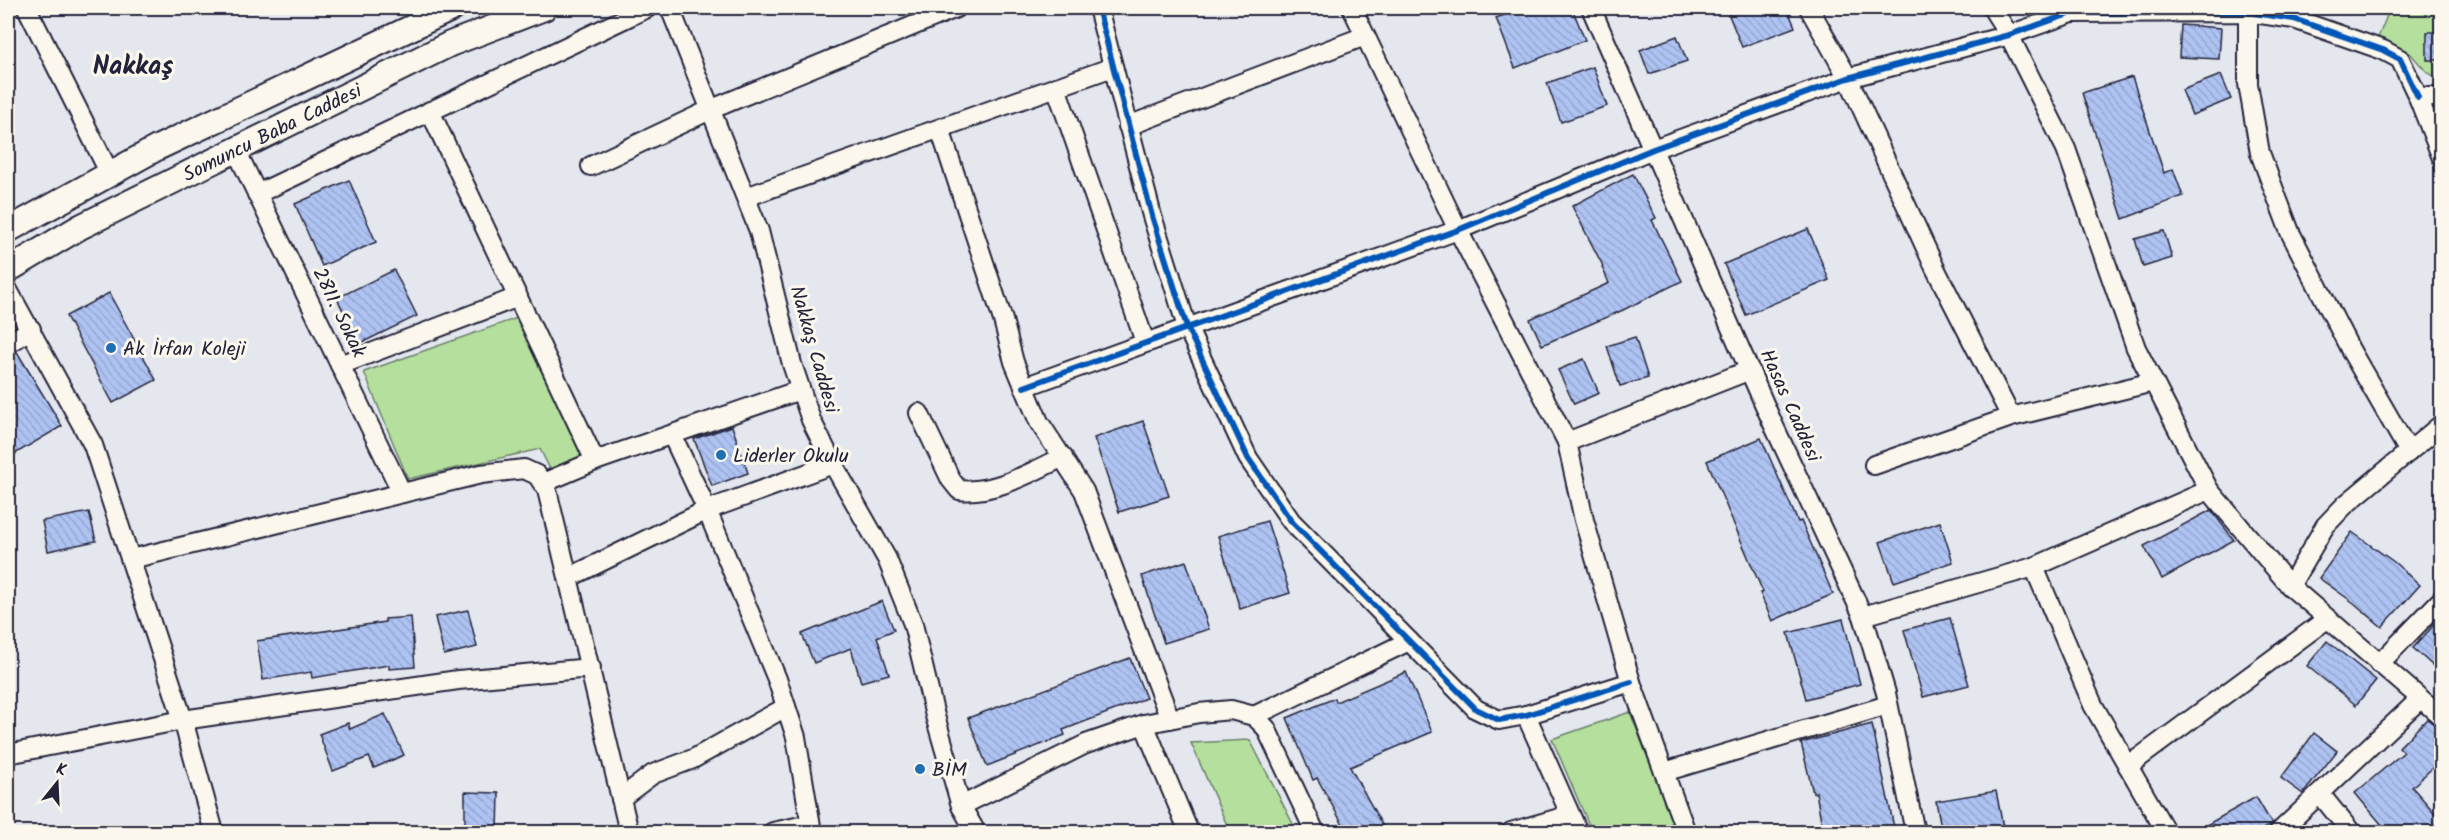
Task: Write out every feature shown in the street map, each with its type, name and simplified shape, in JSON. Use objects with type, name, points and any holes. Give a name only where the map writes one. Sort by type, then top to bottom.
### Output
[{"type":"main road","name":"Somuncu Baba Caddesi","points":[[8,230],[157,148],[453,8]]},
{"type":"main road","name":"Somuncu Baba Caddesi","points":[[8,270],[81,227],[450,44],[544,8]]},
{"type":"street","points":[[27,8],[110,174]]},
{"type":"street","points":[[257,194],[648,8]]},
{"type":"street","name":"Nakkaş Caddesi","points":[[670,8],[759,231],[792,363],[811,420],[832,464],[886,559],[913,624],[935,716],[962,806],[976,832]]},
{"type":"street","points":[[591,166],[712,109],[956,8]]},
{"type":"street","points":[[1098,8],[1152,216],[1187,327],[1248,458],[1291,521],[1476,709],[1499,720],[1526,715],[1631,682]]},
{"type":"street","points":[[1352,8],[1458,230],[1567,442],[1584,520],[1631,682],[1686,832]]},
{"type":"street","name":"Hasas Caddesi","points":[[1591,8],[1750,370],[1863,616],[1888,705],[1915,832]]},
{"type":"street","points":[[1809,8],[1848,78],[1935,268],[2011,417]]},
{"type":"street","points":[[1992,8],[2009,35],[2066,149],[2136,348],[2209,490],[2290,586],[2442,717]]},
{"type":"street","points":[[2247,10],[2248,84],[2260,153],[2290,232],[2350,351],[2409,452]]},
{"type":"street","points":[[1024,387],[1458,230],[1653,149],[1848,78],[2009,35],[2072,13],[2247,10],[2294,19],[2383,50],[2400,59],[2442,158]]},
{"type":"street","points":[[1128,126],[1365,36]]},
{"type":"street","points":[[746,197],[1113,67]]},
{"type":"street","points":[[1056,87],[1145,342]]},
{"type":"street","points":[[2418,97],[2442,97]]},
{"type":"street","points":[[430,111],[595,461]]},
{"type":"street","points":[[940,129],[1003,320],[1014,362],[1039,422],[1064,457],[1084,491],[1170,719]]},
{"type":"street","name":"2811. Sokak","points":[[236,150],[402,493]]},
{"type":"street","points":[[8,290],[93,445],[183,720],[214,832]]},
{"type":"street","points":[[340,365],[518,297]]},
{"type":"street","points":[[8,344],[31,329]]},
{"type":"street","points":[[1567,442],[1750,370]]},
{"type":"street","points":[[1874,465],[2011,417],[2153,382]]},
{"type":"street","points":[[543,483],[595,461],[801,390]]},
{"type":"street","points":[[919,412],[958,490],[968,491],[1003,484],[1064,457]]},
{"type":"street","points":[[2290,586],[2325,526],[2345,505],[2442,424]]},
{"type":"street","points":[[672,435],[707,510],[777,679],[796,737],[811,828],[773,832]]},
{"type":"street","points":[[570,577],[707,510],[832,464]]},
{"type":"street","points":[[131,559],[402,493],[507,470],[524,469],[537,475],[547,489],[570,577],[629,832]]},
{"type":"street","points":[[1863,616],[2034,567],[2209,490]]},
{"type":"street","points":[[2034,567],[2093,705],[2166,832]]},
{"type":"street","points":[[2379,664],[2442,599]]},
{"type":"street","points":[[2128,766],[2327,619]]},
{"type":"street","points":[[1254,716],[1409,641]]},
{"type":"street","points":[[8,754],[183,720],[458,680],[591,668]]},
{"type":"street","points":[[2278,832],[2321,795],[2420,699]]},
{"type":"street","points":[[1664,772],[1888,705]]},
{"type":"street","points":[[621,798],[653,774],[693,759],[786,707]]},
{"type":"street","points":[[962,806],[1086,744],[1144,724],[1231,710],[1254,716],[1266,728],[1314,832]]},
{"type":"street","points":[[1526,715],[1578,832]]},
{"type":"street","points":[[1144,724],[1189,832]]},
{"type":"street","points":[[2321,795],[2350,832]]},
{"type":"street","points":[[1511,832],[1570,815]]},
{"type":"green space","points":[[2390,8],[2441,8],[2441,82],[2424,69],[2410,53],[2378,38]]},
{"type":"green space","points":[[520,317],[589,454],[552,473],[540,449],[408,479],[364,372]]},
{"type":"green space","points":[[1630,712],[1677,832],[1592,832],[1552,739]]},
{"type":"green space","points":[[1250,740],[1294,826],[1291,832],[1230,832],[1191,743]]},
{"type":"building","points":[[1523,8],[1572,8],[1585,40],[1515,68],[1496,18]]},
{"type":"building","points":[[1726,8],[1787,8],[1795,27],[1742,47]]},
{"type":"building","points":[[2181,25],[2221,28],[2219,59],[2179,57]]},
{"type":"building","points":[[2427,32],[2442,32],[2442,60],[2427,60]]},
{"type":"building","points":[[1677,36],[1687,61],[1649,74],[1640,50]]},
{"type":"building","points":[[1593,67],[1607,106],[1561,122],[1547,83]]},
{"type":"building","points":[[2221,75],[2231,99],[2192,115],[2182,90]]},
{"type":"building","points":[[2132,77],[2164,173],[2173,169],[2183,196],[2123,219],[2082,93]]},
{"type":"building","points":[[1633,174],[1656,218],[1652,220],[1682,281],[1623,310],[1542,345],[1530,319],[1609,283],[1603,266],[1572,206]]},
{"type":"building","points":[[349,180],[376,242],[322,266],[295,204]]},
{"type":"building","points":[[1808,229],[1829,280],[1746,315],[1724,264]]},
{"type":"building","points":[[2164,231],[2172,258],[2143,267],[2135,239]]},
{"type":"building","points":[[394,270],[417,316],[359,344],[337,298]]},
{"type":"building","name":"Ak İrfan Koleji","points":[[109,293],[156,380],[113,403],[66,316]]},
{"type":"building","points":[[1635,337],[1648,378],[1620,386],[1607,346]]},
{"type":"building","points":[[17,352],[62,426],[8,458],[8,355]]},
{"type":"building","points":[[1584,359],[1599,393],[1574,404],[1558,370]]},
{"type":"building","points":[[1143,421],[1169,496],[1119,512],[1094,438]]},
{"type":"building","name":"Liderler Okulu","points":[[732,426],[748,473],[712,486],[694,439]]},
{"type":"building","points":[[1761,438],[1833,594],[1772,621],[1760,593],[1763,592],[1707,461]]},
{"type":"building","points":[[2211,510],[2234,540],[2162,579],[2144,546]]},
{"type":"building","points":[[89,512],[96,541],[48,551],[42,521]]},
{"type":"building","points":[[1267,521],[1290,593],[1240,609],[1218,536]]},
{"type":"building","points":[[1940,522],[1953,562],[1894,582],[1880,542]]},
{"type":"building","points":[[2352,532],[2394,562],[2420,585],[2382,627],[2319,578]]},
{"type":"building","points":[[1186,561],[1209,629],[1164,643],[1142,576]]},
{"type":"building","points":[[882,601],[894,630],[877,637],[889,674],[861,682],[851,648],[814,663],[802,634]]},
{"type":"building","points":[[468,610],[477,647],[444,655],[435,617]]},
{"type":"building","points":[[2442,616],[2442,674],[2413,648]]},
{"type":"building","points":[[411,617],[415,667],[389,669],[389,665],[312,678],[311,672],[263,680],[257,641],[385,622],[385,619]]},
{"type":"building","points":[[1950,618],[1969,685],[1923,697],[1904,630]]},
{"type":"building","points":[[1843,619],[1860,684],[1806,699],[1788,633]]},
{"type":"building","points":[[2327,641],[2376,680],[2356,705],[2307,666]]},
{"type":"building","points":[[1130,658],[1146,698],[1063,730],[1065,735],[987,766],[968,718]]},
{"type":"building","points":[[1406,672],[1432,732],[1350,767],[1386,832],[1347,832],[1317,778],[1313,780],[1287,718],[1335,698],[1336,702]]},
{"type":"building","points":[[385,714],[404,755],[374,768],[369,757],[333,771],[319,734],[348,723],[350,729]]},
{"type":"building","points":[[2427,719],[2442,730],[2442,759],[2412,787],[2442,821],[2442,832],[2388,832],[2355,793],[2404,752],[2399,747]]},
{"type":"building","points":[[1872,724],[1895,832],[1823,832],[1816,792],[1813,793],[1801,743]]},
{"type":"building","points":[[2314,733],[2337,751],[2303,794],[2281,778]]},
{"type":"building","points":[[1996,791],[2004,832],[1942,832],[1936,801]]},
{"type":"building","points":[[465,792],[499,793],[498,832],[465,832]]},
{"type":"building","points":[[2256,797],[2272,824],[2258,832],[2194,832]]},
{"type":"cycle path","points":[[1098,8],[1152,216],[1187,327],[1248,458],[1291,521],[1476,709],[1499,720],[1526,715],[1631,682]]},
{"type":"cycle path","points":[[1024,387],[1458,230],[1653,149],[1848,78],[2009,35],[2072,13],[2247,12],[2294,19],[2383,50],[2400,59],[2418,97]]},
{"type":"place","name":"Ak İrfan Koleji","points":[[111,348]]},
{"type":"place","name":"Liderler Okulu","points":[[721,455]]},
{"type":"place","name":"BİM","points":[[920,769]]},
{"type":"district","name":"Nakkaş","points":[[133,65]]}]
